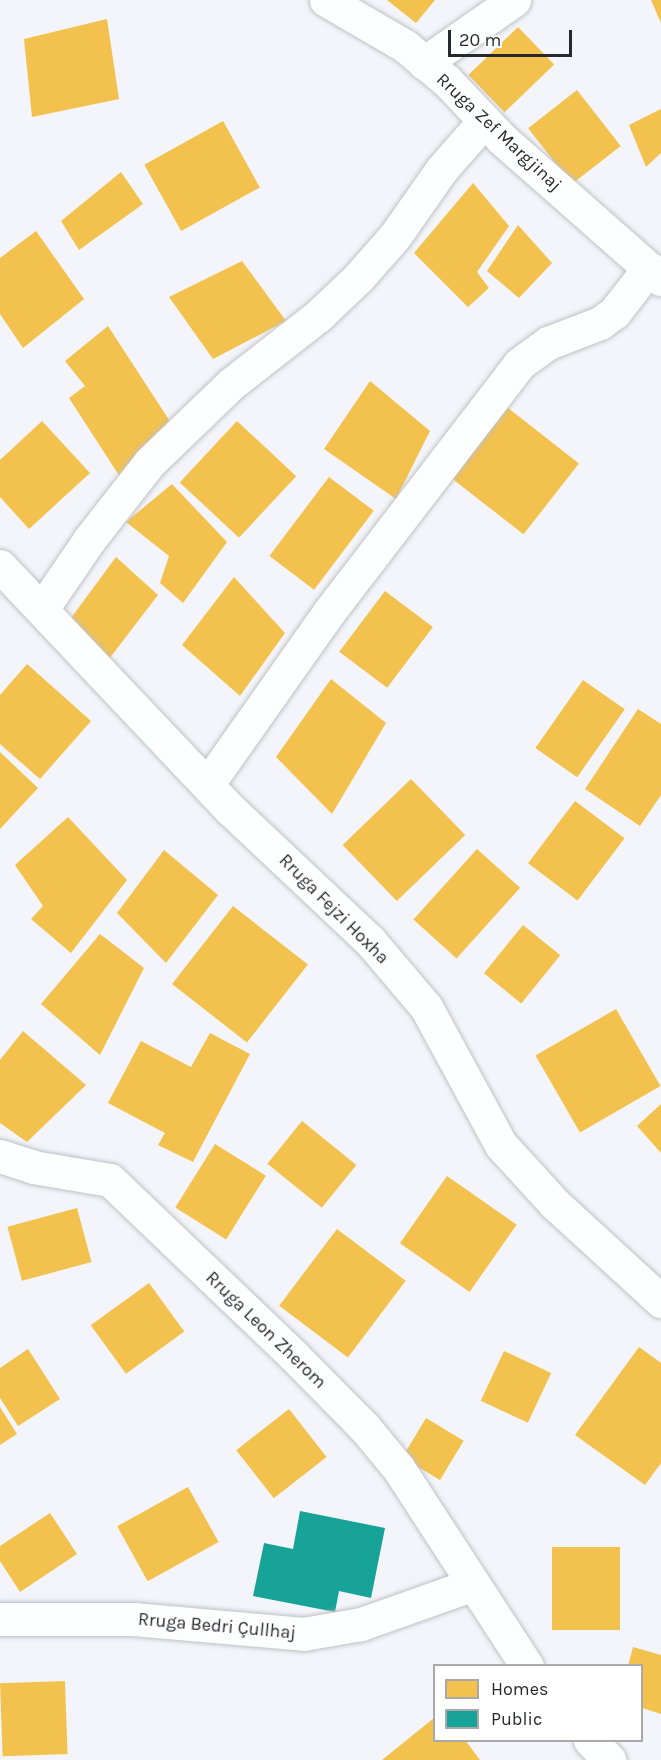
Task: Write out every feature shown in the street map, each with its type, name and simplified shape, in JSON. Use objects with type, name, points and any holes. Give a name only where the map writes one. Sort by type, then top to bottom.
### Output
[{"type":"street","name":"Rruga Zef Margjinaj","points":[[326,0],[405,46],[484,121],[655,274]]},
{"type":"street","points":[[424,63],[514,0]]},
{"type":"street","points":[[42,609],[89,540],[150,462],[231,384],[318,316],[358,278],[395,236],[442,169],[484,121]]},
{"type":"street","points":[[207,785],[329,612],[519,364],[548,343],[600,323],[614,313],[655,274]]},
{"type":"street","name":"Rruga Fejzi Hoxha","points":[[0,566],[207,785],[370,941],[426,1007],[501,1145],[555,1204],[661,1301]]},
{"type":"street","name":"Rruga Leon Zherom","points":[[0,1156],[33,1167],[110,1180],[365,1428],[399,1469],[471,1585]]},
{"type":"street","points":[[471,1585],[526,1664]]},
{"type":"street","name":"Rruga Bedri Çullhaj","points":[[0,1619],[132,1619],[303,1634],[361,1624],[471,1585]]},
{"type":"street","points":[[592,1742],[609,1760]]},
{"type":"building: Homes","points":[[387,0],[435,0],[416,23]]},
{"type":"building: Homes","points":[[651,0],[661,0],[661,23]]},
{"type":"building: Homes","points":[[107,19],[119,99],[32,117],[24,39]]},
{"type":"building: Homes","points":[[518,27],[554,64],[504,112],[468,75]]},
{"type":"building: Homes","points":[[577,90],[621,146],[572,184],[528,128]]},
{"type":"building: Homes","points":[[661,109],[661,153],[646,167],[629,125]]},
{"type":"building: Homes","points":[[223,121],[260,187],[181,231],[144,165]]},
{"type":"building: Homes","points":[[121,172],[143,204],[79,250],[61,221]]},
{"type":"building: Homes","points":[[473,183],[509,226],[477,272],[489,288],[468,307],[414,253]]},
{"type":"building: Homes","points":[[518,225],[552,263],[519,298],[487,271]]},
{"type":"building: Homes","points":[[36,231],[84,299],[23,348],[0,314],[0,258]]},
{"type":"building: Homes","points":[[242,261],[286,321],[213,359],[169,297]]},
{"type":"building: Homes","points":[[108,326],[171,423],[122,480],[69,398],[85,386],[65,361]]},
{"type":"building: Homes","points":[[370,381],[430,431],[396,499],[324,449]]},
{"type":"building: Homes","points":[[508,408],[579,463],[524,534],[453,479]]},
{"type":"building: Homes","points":[[42,421],[90,473],[29,529],[0,497],[0,460]]},
{"type":"building: Homes","points":[[237,421],[296,476],[239,538],[180,482]]},
{"type":"building: Homes","points":[[329,477],[374,511],[314,590],[269,556]]},
{"type":"building: Homes","points":[[172,484],[227,542],[183,603],[160,583],[169,556],[126,522]]},
{"type":"building: Homes","points":[[116,557],[158,595],[109,659],[71,618]]},
{"type":"building: Homes","points":[[234,577],[285,633],[240,696],[182,645]]},
{"type":"building: Homes","points":[[385,591],[433,627],[387,688],[339,652]]},
{"type":"building: Homes","points":[[27,664],[91,721],[40,779],[0,744],[0,695]]},
{"type":"building: Homes","points":[[331,679],[386,723],[332,814],[276,757]]},
{"type":"building: Homes","points":[[583,680],[625,709],[577,777],[535,748]]},
{"type":"building: Homes","points":[[638,709],[661,724],[661,795],[640,826],[585,789]]},
{"type":"building: Homes","points":[[0,752],[38,788],[0,829]]},
{"type":"building: Homes","points":[[411,779],[465,835],[397,901],[343,845]]},
{"type":"building: Homes","points":[[575,801],[625,838],[578,901],[528,863]]},
{"type":"building: Homes","points":[[68,817],[127,880],[71,953],[31,919],[43,906],[15,865]]},
{"type":"building: Homes","points":[[477,849],[520,888],[457,958],[413,920]]},
{"type":"building: Homes","points":[[164,850],[218,895],[166,963],[117,913]]},
{"type":"building: Homes","points":[[233,906],[308,964],[247,1043],[172,984]]},
{"type":"building: Homes","points":[[523,925],[560,955],[521,1003],[484,973]]},
{"type":"building: Homes","points":[[100,934],[144,968],[100,1055],[41,1004]]},
{"type":"building: Homes","points":[[616,1009],[660,1086],[580,1133],[535,1056]]},
{"type":"building: Homes","points":[[23,1031],[86,1085],[27,1142],[0,1123],[0,1060]]},
{"type":"building: Homes","points":[[210,1033],[250,1054],[193,1162],[158,1145],[165,1133],[108,1103],[141,1041],[191,1067]]},
{"type":"building: Homes","points":[[661,1104],[661,1153],[637,1126]]},
{"type":"building: Homes","points":[[302,1121],[356,1165],[322,1208],[267,1164]]},
{"type":"building: Homes","points":[[215,1144],[266,1176],[226,1239],[175,1208]]},
{"type":"building: Homes","points":[[447,1176],[517,1225],[470,1292],[400,1243]]},
{"type":"building: Homes","points":[[77,1208],[91,1262],[22,1281],[7,1227]]},
{"type":"building: Homes","points":[[337,1229],[406,1281],[348,1357],[279,1306]]},
{"type":"building: Homes","points":[[149,1283],[184,1332],[126,1374],[91,1325]]},
{"type":"building: Homes","points":[[639,1347],[661,1363],[661,1463],[645,1485],[575,1435]]},
{"type":"building: Homes","points":[[28,1349],[60,1399],[18,1426],[0,1398],[0,1368]]},
{"type":"building: Homes","points":[[504,1351],[551,1373],[528,1423],[481,1401]]},
{"type":"building: Homes","points":[[0,1407],[17,1434],[0,1445]]},
{"type":"building: Homes","points":[[289,1409],[327,1457],[274,1498],[236,1450]]},
{"type":"building: Homes","points":[[426,1418],[464,1441],[440,1480],[402,1457]]},
{"type":"building: Homes","points":[[188,1487],[219,1542],[148,1581],[117,1526]]},
{"type":"building: Homes","points":[[50,1513],[77,1554],[20,1592],[0,1561],[0,1546]]},
{"type":"building: Homes","points":[[552,1547],[620,1547],[620,1630],[552,1630]]},
{"type":"building: Homes","points":[[633,1647],[661,1655],[661,1714],[643,1708],[643,1664],[629,1664]]},
{"type":"building: Homes","points":[[65,1681],[68,1754],[3,1756],[0,1683]]},
{"type":"building: Homes","points":[[433,1719],[433,1742],[466,1742],[480,1760],[382,1760]]},
{"type":"building: Public","points":[[300,1511],[385,1528],[371,1598],[339,1591],[335,1612],[253,1596],[264,1543],[293,1549]]}]
